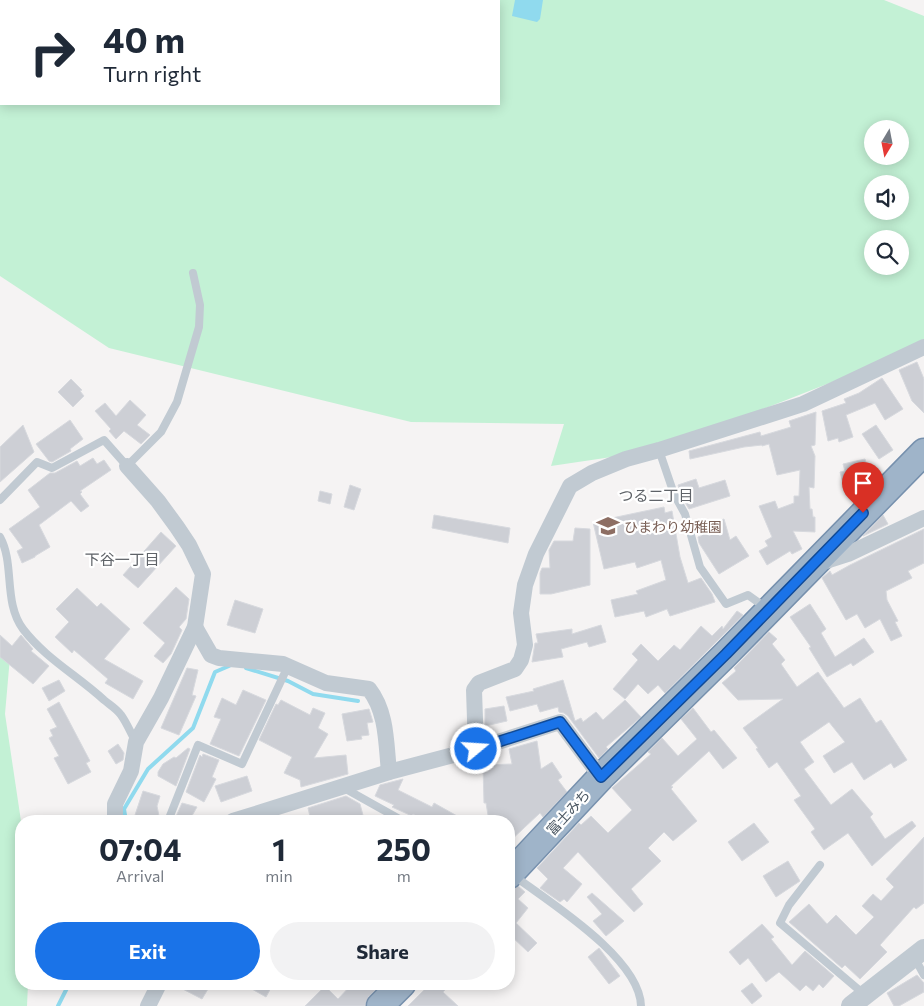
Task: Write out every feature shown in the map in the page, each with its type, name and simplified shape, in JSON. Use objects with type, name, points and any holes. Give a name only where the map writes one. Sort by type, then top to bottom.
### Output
[{"type":"highway","name":"富士みち","points":[[515,869],[601,777],[814,565],[924,452]]},
{"type":"highway","points":[[380,1006],[396,990]]},
{"type":"street","points":[[476,749],[474,690],[479,683],[515,669],[521,660],[525,645],[521,613],[525,585],[536,554],[570,486],[592,473],[626,459],[803,404],[924,347]]},
{"type":"street","points":[[115,815],[115,804],[131,771],[136,742],[161,698],[194,627],[203,574],[189,545],[177,527],[158,501],[127,466]]},
{"type":"street","points":[[814,565],[848,554],[924,518]]},
{"type":"street","points":[[194,627],[211,655],[219,658],[283,664],[326,683],[369,689],[376,699],[383,719],[389,772]]},
{"type":"street","points":[[269,815],[341,786],[476,749],[560,722],[601,777]]},
{"type":"street","points":[[858,1000],[919,953]]},
{"type":"street","points":[[148,1006],[156,990]]},
{"type":"lane","points":[[0,500],[37,462],[52,468],[104,440],[127,466],[161,432],[177,402],[199,328],[200,305],[193,273]]},
{"type":"lane","points":[[659,450],[674,494],[685,514],[700,567],[726,604],[748,595],[769,610]]},
{"type":"lane","points":[[0,537],[6,546],[10,594],[15,613],[22,628],[53,659],[122,715],[136,742]]},
{"type":"lane","points":[[170,815],[198,745],[242,764],[288,666]]},
{"type":"lane","points":[[341,786],[392,815]]},
{"type":"lane","points":[[820,865],[789,905],[780,923],[858,1000]]},
{"type":"lane","points":[[515,878],[592,934],[614,954],[638,990],[641,1006]]},
{"type":"lane","points":[[919,953],[924,975]]},
{"type":"green space","points":[[500,0],[884,0],[924,16],[924,346],[659,450],[551,466],[564,424],[411,422],[109,348],[0,276],[0,105],[500,105]]},
{"type":"green space","points":[[0,643],[10,657],[5,714],[20,815],[15,815],[15,990],[28,990],[27,1006],[0,1006]]},
{"type":"water","points":[[515,0],[543,0],[540,19],[537,22],[512,16]]},
{"type":"building","points":[[917,362],[924,379],[924,413],[912,401],[899,370]]},
{"type":"building","points":[[882,378],[903,409],[885,420],[875,403],[846,415],[853,437],[839,442],[838,438],[828,441],[822,411],[846,403],[844,399],[859,393]]},
{"type":"building","points":[[71,379],[82,390],[80,391],[84,396],[73,407],[58,392]]},
{"type":"building","points":[[130,400],[146,415],[137,425],[150,435],[141,444],[124,431],[116,439],[109,431],[111,429],[95,411],[105,403],[116,416]]},
{"type":"building","points":[[816,412],[815,445],[811,446],[815,456],[814,488],[809,487],[810,509],[812,509],[813,517],[815,517],[815,532],[793,531],[802,549],[792,554],[790,551],[767,565],[759,551],[768,546],[765,541],[772,537],[759,506],[775,501],[778,509],[794,503],[794,496],[799,496],[800,470],[777,475],[769,444],[744,447],[690,459],[689,451],[760,432],[761,436],[791,427],[789,421]]},
{"type":"building","points":[[70,420],[83,439],[70,449],[71,451],[52,462],[49,461],[36,444]]},
{"type":"building","points":[[23,425],[34,452],[0,482],[0,447]]},
{"type":"building","points":[[876,425],[893,450],[879,459],[862,434]]},
{"type":"building","points":[[93,458],[97,464],[104,460],[111,470],[80,491],[82,492],[80,494],[89,506],[81,512],[71,501],[39,525],[50,547],[22,563],[17,551],[23,548],[9,529],[40,507],[28,490],[50,473],[55,473],[77,461],[80,466]]},
{"type":"building","points":[[865,459],[872,484],[845,491],[840,472],[845,471],[843,464]]},
{"type":"building","points":[[696,479],[699,488],[725,480],[730,496],[689,509],[681,496],[678,485]]},
{"type":"building","points":[[350,485],[361,489],[354,510],[344,507]]},
{"type":"building","points":[[320,491],[332,494],[330,504],[318,501]]},
{"type":"building","points":[[664,507],[665,513],[672,511],[680,557],[688,583],[701,578],[715,602],[670,616],[667,609],[646,617],[644,611],[615,617],[611,600],[638,594],[636,591],[666,580],[661,560],[637,568],[635,562],[604,569],[593,522]]},
{"type":"building","points":[[434,515],[510,528],[508,543],[432,528]]},
{"type":"building","points":[[883,515],[888,524],[863,536]]},
{"type":"building","points":[[724,519],[730,540],[736,536],[749,556],[719,574],[699,543],[698,537],[701,536],[698,527]]},
{"type":"building","points":[[575,528],[590,529],[590,585],[551,594],[540,594],[540,573],[542,568],[550,568],[549,550],[554,541],[573,541]]},
{"type":"building","points":[[924,529],[924,563],[908,571],[912,578],[886,591],[887,600],[898,621],[895,622],[902,636],[891,641],[880,619],[865,628],[857,614],[846,620],[822,578],[830,571],[832,575]]},
{"type":"building","points":[[161,532],[176,546],[138,588],[123,575]]},
{"type":"building","points":[[176,587],[189,599],[186,619],[179,627],[182,630],[171,654],[163,663],[154,656],[165,643],[143,623]]},
{"type":"building","points":[[77,588],[97,607],[101,603],[130,629],[104,659],[143,681],[133,699],[105,683],[108,679],[74,650],[72,653],[55,637],[69,622],[56,609]]},
{"type":"building","points":[[235,600],[263,609],[255,633],[227,625]]},
{"type":"building","points":[[810,604],[826,629],[821,633],[835,657],[864,638],[874,652],[853,666],[851,663],[827,677],[809,648],[811,647],[790,617]]},
{"type":"building","points":[[737,611],[743,615],[665,693],[658,685],[648,694],[638,684],[625,699],[613,689],[638,660],[632,654],[641,644],[658,661],[674,645],[680,650],[701,626],[712,636],[722,626],[723,629]]},
{"type":"building","points":[[601,625],[606,642],[589,647],[587,642],[561,649],[563,657],[532,662],[535,643],[538,643],[536,634],[572,629],[572,634]]},
{"type":"building","points":[[769,632],[777,639],[772,644],[785,660],[781,664],[797,687],[818,672],[844,708],[860,698],[876,723],[881,720],[907,760],[894,768],[891,763],[864,780],[852,762],[834,773],[823,756],[845,742],[829,722],[800,742],[814,762],[804,769],[831,805],[852,789],[873,814],[870,817],[885,839],[912,821],[916,826],[872,866],[848,833],[824,850],[811,832],[815,829],[794,800],[801,796],[777,762],[769,768],[756,749],[758,748],[743,728],[783,699],[738,700],[722,683],[736,671],[734,668]]},
{"type":"building","points":[[0,635],[12,646],[21,635],[33,649],[31,651],[49,666],[33,684],[0,657]]},
{"type":"building","points":[[187,668],[198,670],[192,695],[196,696],[179,735],[161,728]]},
{"type":"building","points":[[59,680],[65,691],[49,701],[42,688]]},
{"type":"building","points":[[563,680],[575,721],[581,718],[583,722],[596,712],[603,720],[625,700],[641,717],[606,747],[608,749],[599,758],[568,716],[559,712],[558,707],[540,712],[537,704],[510,711],[506,697],[534,691],[533,689]]},
{"type":"building","points":[[243,690],[266,700],[239,756],[210,744],[221,719],[214,717],[222,698],[236,705]]},
{"type":"building","points":[[281,700],[310,715],[313,708],[325,713],[318,728],[328,734],[314,758],[346,755],[348,774],[301,787],[300,780],[284,773],[292,757],[259,740],[276,704],[278,705]]},
{"type":"building","points":[[59,702],[90,761],[86,763],[91,772],[68,784],[54,758],[59,756],[49,738],[53,736],[50,730],[57,727],[47,709]]},
{"type":"building","points":[[504,706],[507,721],[485,726],[485,709]]},
{"type":"building","points":[[693,708],[711,732],[714,730],[737,758],[723,769],[709,751],[671,786],[673,787],[671,789],[697,821],[673,841],[664,832],[648,848],[661,861],[631,889],[643,904],[634,912],[578,852],[563,868],[582,884],[567,902],[564,899],[560,902],[540,888],[548,879],[537,868],[579,823],[581,825],[591,816],[608,833],[632,810],[612,788],[651,754],[648,752],[662,738],[678,756],[697,739],[681,719]]},
{"type":"building","points":[[369,709],[373,722],[367,723],[369,735],[361,736],[362,739],[347,741],[342,714]]},
{"type":"building","points":[[537,741],[541,769],[552,762],[562,777],[558,780],[567,792],[543,817],[540,813],[515,836],[515,815],[488,815],[486,803],[484,803],[483,765],[512,764],[509,749]]},
{"type":"building","points":[[118,744],[124,753],[123,760],[116,764],[108,751]]},
{"type":"building","points":[[188,748],[190,749],[176,786],[158,776],[158,772],[163,764],[174,757],[176,758]]},
{"type":"building","points":[[203,754],[219,760],[212,777],[216,779],[204,802],[186,792],[200,755],[202,757]]},
{"type":"building","points":[[247,776],[252,791],[221,802],[215,786]]},
{"type":"building","points":[[403,779],[398,790],[432,807],[434,803],[455,815],[410,815],[392,807],[394,805],[375,796],[380,785]]},
{"type":"building","points":[[143,791],[160,796],[157,806],[159,815],[135,815]]},
{"type":"building","points":[[346,796],[360,804],[363,815],[310,815],[308,808]]},
{"type":"building","points":[[182,803],[197,807],[192,815],[177,815]]},
{"type":"building","points":[[754,823],[769,842],[742,861],[728,842]]},
{"type":"building","points":[[924,837],[924,903],[916,909],[914,907],[880,945],[887,952],[860,979],[845,965],[842,968],[789,922],[809,904],[827,924],[836,915],[856,935],[874,917],[862,906],[873,894],[881,901],[894,887],[886,879]]},
{"type":"building","points":[[788,861],[800,881],[776,897],[763,876]]},
{"type":"building","points":[[518,886],[525,892],[518,899],[528,908],[516,923],[537,943],[528,952],[515,940],[515,888]]},
{"type":"building","points":[[592,893],[624,921],[606,936],[593,921],[602,914],[587,897]]},
{"type":"building","points":[[762,924],[774,937],[771,939],[792,965],[805,951],[834,976],[823,988],[819,984],[813,991],[806,985],[800,991],[779,972],[766,982],[748,958],[740,965],[729,952]]},
{"type":"building","points":[[599,948],[620,976],[609,984],[588,957]]},
{"type":"building","points":[[917,975],[924,983],[924,992],[899,1006],[894,1006],[887,993]]},
{"type":"building","points":[[752,983],[762,996],[752,1004],[741,991]]},
{"type":"building","points":[[185,990],[207,990],[202,999]]},
{"type":"building","points":[[254,990],[270,990],[266,997]]},
{"type":"building","points":[[321,990],[329,990],[338,999],[346,990],[375,990],[369,996],[365,1006],[305,1006]]},
{"type":"building","points":[[424,990],[445,990],[443,992],[458,1006],[408,1006]]},
{"type":"waterway","points":[[125,815],[124,809],[148,769],[193,728],[215,672],[229,666]]},
{"type":"waterway","points":[[246,668],[288,681],[313,694],[358,701]]},
{"type":"waterway","points":[[58,1006],[66,990]]},
{"type":"place","name":"ひまわり幼稚園","points":[[608,526]]},
{"type":"district","name":"つる二丁目","points":[[656,495]]},
{"type":"district","name":"下谷一丁目","points":[[122,559]]},
{"type":"route","points":[[476,749],[560,722],[601,777],[726,654],[863,513]]}]
